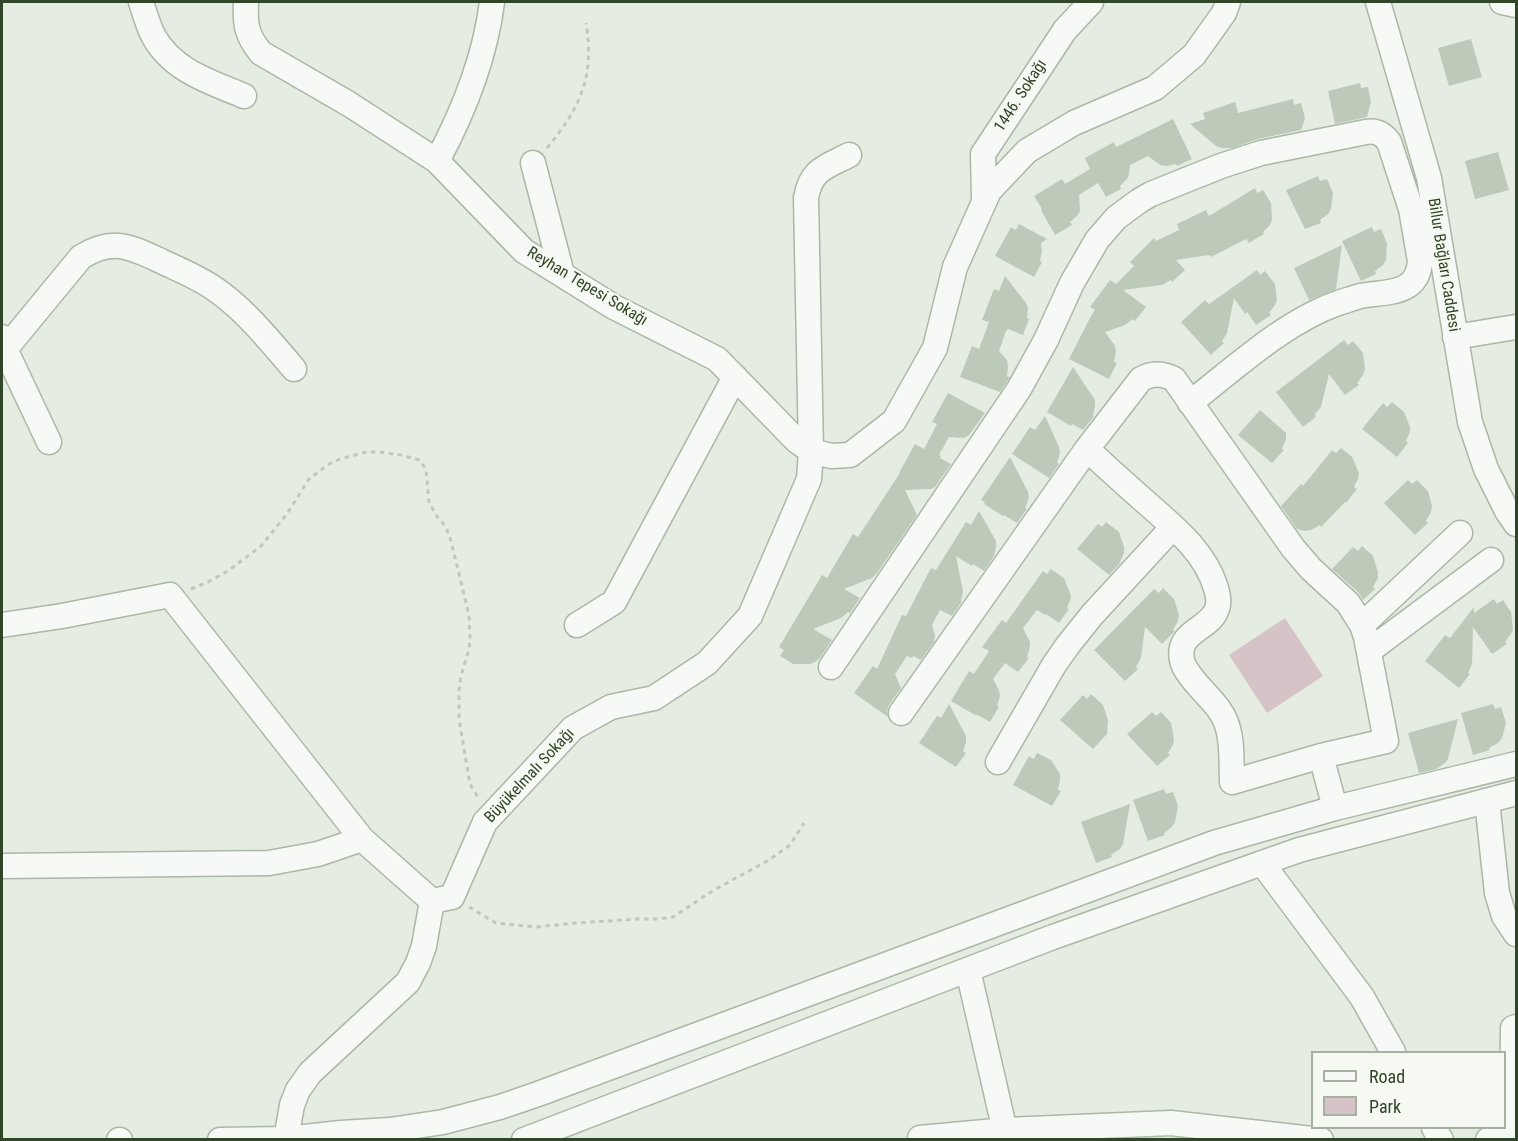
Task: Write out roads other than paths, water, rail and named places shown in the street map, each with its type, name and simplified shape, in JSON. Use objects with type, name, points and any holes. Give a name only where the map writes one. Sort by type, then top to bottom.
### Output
[{"type":"street","points":[[141,2],[154,39],[171,59],[192,74],[244,96]]},
{"type":"street","name":"Reyhan Tepesi Sokağı","points":[[246,2],[248,32],[261,53],[349,104],[437,161],[524,251],[614,307],[717,359],[797,441],[812,451]]},
{"type":"street","points":[[437,161],[465,104],[476,73],[492,2]]},
{"type":"street","name":"1446. Sokağı","points":[[984,202],[983,154],[1065,30],[1091,2]]},
{"type":"street","points":[[812,451],[831,456],[850,455],[894,421],[936,348],[955,267],[989,191],[1027,151],[1074,123],[1155,88],[1194,55],[1224,13],[1228,2]]},
{"type":"street","name":"Billur Bağları Caddesi","points":[[1378,2],[1429,178],[1470,422],[1486,469],[1507,512],[1516,524]]},
{"type":"street","points":[[1502,2],[1516,4]]},
{"type":"street","points":[[831,667],[1019,389],[1046,340],[1072,283],[1097,240],[1116,218],[1151,194],[1261,153],[1366,132],[1381,134],[1389,142],[1411,209],[1420,261],[1417,276],[1400,291],[1358,296],[1313,313],[1295,323],[1190,403]]},
{"type":"street","name":"Büyükelmalı Sokağı","points":[[286,1138],[292,1105],[298,1090],[310,1073],[408,982],[418,963],[442,899],[485,822],[492,814],[573,728],[611,707],[654,698],[707,663],[750,616],[809,479],[812,451],[806,198],[808,188],[819,171],[849,154]]},
{"type":"street","points":[[533,163],[562,274]]},
{"type":"street","points":[[49,442],[3,346],[81,257],[98,248],[116,245],[134,248],[211,286],[245,314],[294,369]]},
{"type":"street","points":[[1455,337],[1516,327]]},
{"type":"street","points":[[902,713],[1087,449],[1141,379],[1151,374],[1163,374],[1173,379],[1293,548],[1348,603],[1362,625],[1386,741],[1321,756],[1232,782],[1230,741],[1225,720],[1187,671],[1181,654],[1186,638],[1214,615],[1218,597],[1214,582],[1202,559],[1184,536],[1087,449]]},
{"type":"street","points":[[576,625],[614,602],[735,377]]},
{"type":"street","points":[[998,762],[1068,645],[1092,615],[1173,527]]},
{"type":"street","points":[[1362,625],[1460,532]]},
{"type":"street","points":[[1369,651],[1491,560]]},
{"type":"street","points":[[2,626],[170,595],[362,839],[442,899]]},
{"type":"street","points":[[1321,756],[1335,808]]},
{"type":"street","points":[[220,1140],[286,1138],[400,1129],[443,1122],[500,1107],[1214,843],[1335,808],[1516,764]]},
{"type":"street","points":[[524,1140],[1053,937],[1299,850],[1516,793]]},
{"type":"street","points":[[1487,801],[1498,899],[1504,916],[1516,934]]},
{"type":"street","points":[[2,866],[269,863],[318,854],[362,839]]},
{"type":"street","points":[[1262,863],[1362,997],[1392,1051]]},
{"type":"street","points":[[968,970],[1006,1135]]},
{"type":"street","points":[[1516,1027],[1513,1028],[1512,1103],[1516,1124]]},
{"type":"street","points":[[920,1138],[1006,1135],[1171,1123],[1321,1140]]},
{"type":"street","points":[[1488,1140],[1516,1134]]}]
